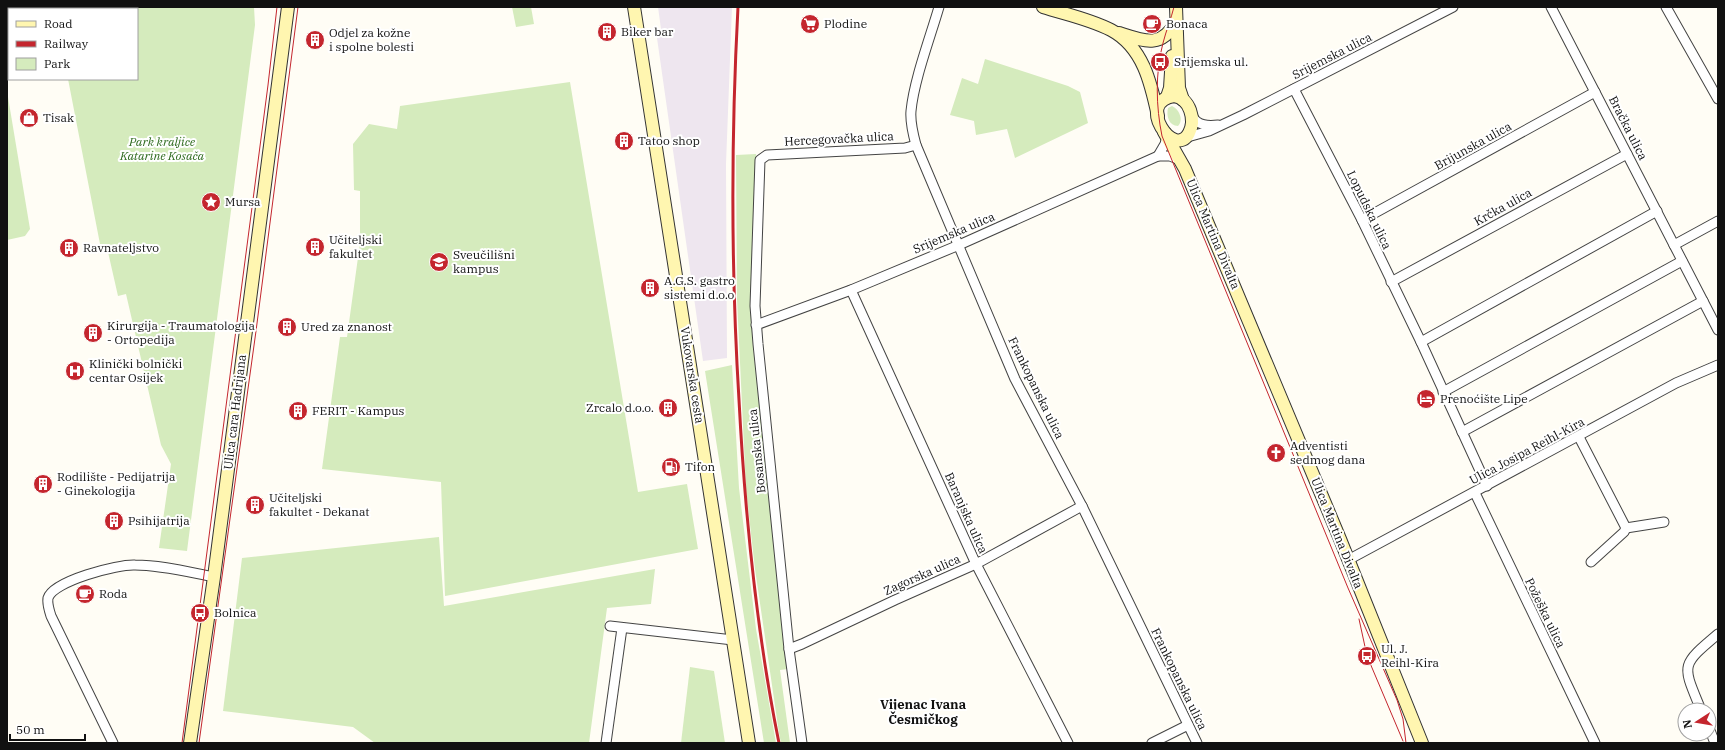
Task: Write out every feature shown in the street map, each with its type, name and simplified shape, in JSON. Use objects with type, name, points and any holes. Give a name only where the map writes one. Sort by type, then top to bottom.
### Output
[{"type":"main road","name":"Ulica cara Hadrijana","points":[[190,743],[214,577],[288,7]]},
{"type":"main road","name":"Vukovarska cesta","points":[[634,7],[749,743]]},
{"type":"main road","points":[[1043,7],[1136,38],[1155,41],[1164,38],[1176,28]]},
{"type":"main road","points":[[1176,7],[1179,88],[1183,100]]},
{"type":"main road","points":[[1158,116],[1159,105],[1169,96],[1171,58],[1176,28]]},
{"type":"main road","points":[[1111,30],[1132,47],[1147,74],[1155,84],[1169,96],[1176,96],[1183,100],[1188,106],[1192,116],[1191,127],[1184,138],[1176,140],[1165,134],[1160,125],[1147,74]]},
{"type":"main road","name":"Ulica Martina Divalta","points":[[1165,134],[1183,164],[1348,560],[1422,743]]},
{"type":"main road","name":"Ulica Martina Divalta","points":[[1183,164],[1184,138]]},
{"type":"street","name":"Frankopanska ulica","points":[[939,7],[919,73],[912,106],[911,123],[916,145],[1015,380],[1082,506],[1197,743]]},
{"type":"street","name":"Srijemska ulica","points":[[1184,138],[1209,131],[1294,89],[1452,7]]},
{"type":"street","name":"Bračka ulica","points":[[1551,7],[1718,330]]},
{"type":"street","points":[[1666,7],[1718,99]]},
{"type":"street","name":"Lopudska ulica","points":[[1294,89],[1362,220],[1421,342],[1487,486]]},
{"type":"street","name":"Brijunska ulica","points":[[1362,220],[1595,92]]},
{"type":"street","name":"Srijemska ulica","points":[[1192,116],[1196,122],[1202,125],[1221,125]]},
{"type":"street","points":[[1158,156],[1165,144],[1165,134]]},
{"type":"street","name":"Hercegovačka ulica","points":[[764,157],[905,148],[916,145]]},
{"type":"street","name":"Krčka ulica","points":[[1391,282],[1627,154]]},
{"type":"street","points":[[1158,156],[1170,156],[1183,164]]},
{"type":"street","name":"Srijemska ulica","points":[[756,325],[851,290],[959,245],[1158,156]]},
{"type":"street","name":"Bosanska ulica","points":[[764,157],[760,160],[759,166],[756,325],[789,648],[802,743]]},
{"type":"street","points":[[1421,342],[1657,211]]},
{"type":"street","points":[[1674,245],[1718,221]]},
{"type":"street","points":[[1443,392],[1682,261]]},
{"type":"street","name":"Baranjska ulica","points":[[851,290],[976,564],[1068,743]]},
{"type":"street","points":[[1462,432],[1703,301]]},
{"type":"street","name":"Ulica Josipa Reihl-Kira","points":[[1348,560],[1475,493],[1676,383],[1718,365]]},
{"type":"street","points":[[1579,436],[1626,528]]},
{"type":"street","name":"Požeška ulica","points":[[1475,493],[1595,743]]},
{"type":"street","name":"Zagorska ulica","points":[[789,648],[802,644],[976,564],[1082,506]]},
{"type":"street","points":[[1591,562],[1624,532],[1626,528],[1664,522]]},
{"type":"street","points":[[113,743],[51,616],[48,597],[56,588],[85,575],[133,564],[214,577]]},
{"type":"street","points":[[610,626],[733,640]]},
{"type":"street","points":[[606,743],[622,628]]},
{"type":"street","points":[[1698,702],[1689,680],[1687,670],[1688,662],[1718,634]]},
{"type":"street","points":[[1152,743],[1188,725]]},
{"type":"shaded area","points":[[658,7],[732,7],[726,164],[727,358],[703,361],[656,31],[661,29]]},
{"type":"green space","name":"Park kraljice Katarine Kosača","points":[[254,7],[255,25],[187,551],[159,548],[171,464],[161,445],[126,294],[118,296],[108,252],[100,244],[68,80],[138,80],[138,8],[68,8]]},
{"type":"green space","points":[[512,7],[531,7],[534,24],[516,27]]},
{"type":"green space","points":[[985,59],[1068,86],[1080,92],[1088,123],[1015,158],[1007,129],[976,135],[974,121],[950,115],[962,78],[978,84]]},
{"type":"green space","points":[[570,82],[638,492],[687,484],[698,549],[445,596],[441,482],[322,469],[340,337],[347,337],[360,243],[360,191],[354,190],[353,144],[369,124],[397,129],[400,106]]},
{"type":"green space","points":[[7,91],[30,229],[25,236],[7,240]]},
{"type":"green space","points":[[1172,106],[1175,107],[1181,118],[1178,126],[1175,126],[1170,122],[1167,114],[1168,108]]},
{"type":"green space","points":[[756,154],[751,298],[753,346],[788,669],[780,670],[790,743],[781,743],[779,733],[755,569],[746,489],[737,299],[736,155]]},
{"type":"green space","points":[[732,365],[739,488],[756,629],[776,743],[764,743],[705,371]]},
{"type":"green space","points":[[439,537],[444,606],[655,569],[651,604],[607,608],[589,743],[375,743],[353,727],[223,711],[242,558]]},
{"type":"green space","points":[[690,667],[714,671],[725,743],[681,743]]},
{"type":"tram line","points":[[182,743],[277,7]]},
{"type":"tram line","points":[[199,743],[256,331],[298,7]]},
{"type":"tram line","points":[[1174,7],[1160,54],[1157,90],[1158,113],[1162,136],[1348,588],[1397,700],[1403,719],[1406,743]]},
{"type":"tram line","points":[[1359,619],[1367,656],[1403,741]]},
{"type":"railway","points":[[738,7],[733,154],[733,253],[736,351],[748,529],[764,658],[779,743]]},
{"type":"place","name":"Plodine","points":[[810,24]]},
{"type":"place","name":"Bonaca","points":[[1152,24]]},
{"type":"place","name":"Biker bar","points":[[607,32]]},
{"type":"place","name":"Odjel za kožne i spolne bolesti","points":[[315,40]]},
{"type":"place","name":"Srijemska ul.","points":[[1160,62]]},
{"type":"place","name":"Tisak","points":[[29,118]]},
{"type":"place","name":"Tatoo shop","points":[[624,141]]},
{"type":"place","name":"Mursa","points":[[211,202]]},
{"type":"place","name":"Učiteljski fakultet","points":[[315,247]]},
{"type":"place","name":"Ravnateljstvo","points":[[69,248]]},
{"type":"place","name":"Sveučilišni kampus","points":[[439,262]]},
{"type":"place","name":"A.G.S. gastro sistemi d.o.o","points":[[650,288]]},
{"type":"place","name":"Ured za znanost","points":[[287,327]]},
{"type":"place","name":"Kirurgija - Traumatologija - Ortopedija","points":[[93,333]]},
{"type":"place","name":"Klinički bolnički centar Osijek","points":[[75,371]]},
{"type":"place","name":"Prenoćište Lipe","points":[[1426,399]]},
{"type":"place","name":"Zrcalo d.o.o.","points":[[668,408]]},
{"type":"place","name":"FERIT - Kampus","points":[[298,411]]},
{"type":"place","name":"Adventisti sedmog dana","points":[[1276,453]]},
{"type":"place","name":"Tifon","points":[[671,467]]},
{"type":"place","name":"Rodilište - Pedijatrija - Ginekologija","points":[[43,484]]},
{"type":"place","name":"Učiteljski fakultet - Dekanat","points":[[255,505]]},
{"type":"place","name":"Psihijatrija","points":[[114,521]]},
{"type":"place","name":"Roda","points":[[85,594]]},
{"type":"place","name":"Bolnica","points":[[200,613]]},
{"type":"place","name":"Ul. J. Reihl-Kira","points":[[1367,656]]},
{"type":"district","name":"Vijenac Ivana Česmičkog","points":[[923,712]]}]
